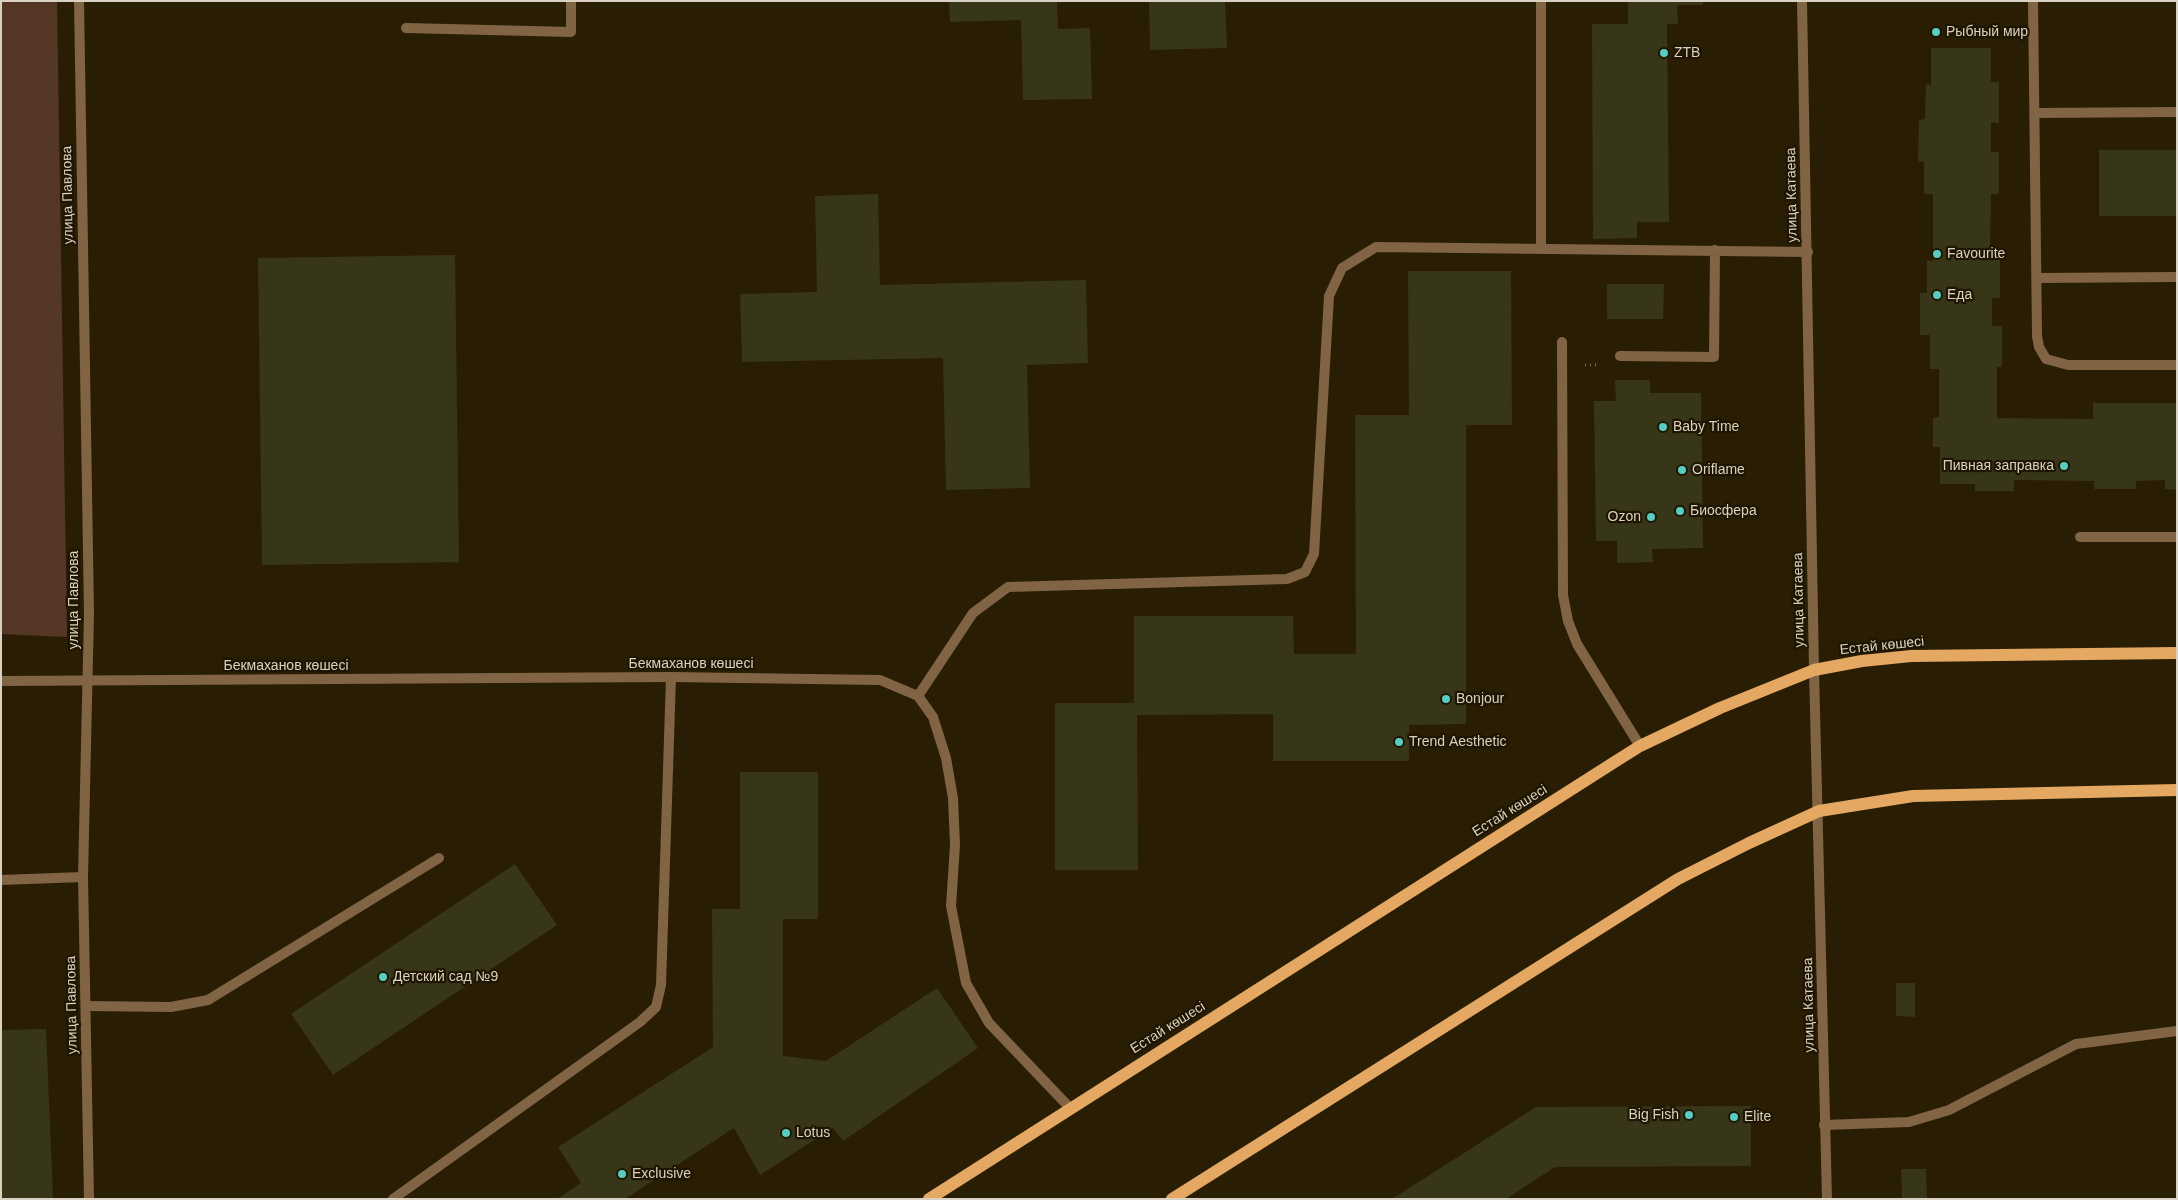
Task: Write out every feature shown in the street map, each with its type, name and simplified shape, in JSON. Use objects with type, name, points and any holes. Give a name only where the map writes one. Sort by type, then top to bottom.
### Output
[{"type":"main road","name":"Естай көшесі","points":[[929,1199],[1640,746],[1720,708],[1814,670],[1862,661],[1910,656],[2177,653]]},
{"type":"main road","points":[[1172,1199],[1678,879],[1749,843],[1819,811],[1913,796],[2177,790]]},
{"type":"street","name":"улица Павлова","points":[[79,1],[89,603],[83,877],[89,1199]]},
{"type":"street","points":[[406,28],[571,32],[572,1]]},
{"type":"street","points":[[1541,1],[1541,248]]},
{"type":"street","name":"улица Катаева","points":[[1802,1],[1814,670],[1819,811],[1827,1199]]},
{"type":"street","points":[[2033,1],[2036,113],[2037,336],[2039,348],[2046,359],[2068,365],[2177,365]]},
{"type":"street","points":[[2036,113],[2177,112]]},
{"type":"street","points":[[1070,1108],[989,1023],[966,983],[951,906],[955,844],[954,798],[946,758],[933,717],[918,696],[973,614],[1008,587],[1287,580],[1305,572],[1314,554],[1329,296],[1342,268],[1376,248],[1541,248],[1808,252]]},
{"type":"street","points":[[1620,356],[1714,357],[1715,250]]},
{"type":"street","points":[[2037,278],[2177,277]]},
{"type":"street","points":[[1562,342],[1564,604],[1577,644],[1640,746]]},
{"type":"street","points":[[2080,537],[2177,537]]},
{"type":"street","name":"Бекмаханов көшесі","points":[[1,681],[671,677],[880,680],[918,696]]},
{"type":"street","points":[[393,1199],[640,1022],[656,1007],[661,985],[671,677]]},
{"type":"street","points":[[86,1006],[171,1007],[208,1000],[439,858]]},
{"type":"street","points":[[1,880],[83,877]]},
{"type":"street","points":[[1824,1125],[1909,1122],[1949,1110],[2076,1044],[2177,1031]]},
{"type":"path","points":[[1562,365],[1603,365],[1620,356]]},
{"type":"shaded area","points":[[1,1],[57,1],[67,637],[1,634]]},
{"type":"building","points":[[949,1],[1057,1],[1058,29],[1090,28],[1092,99],[1023,100],[1021,20],[950,22]]},
{"type":"building","points":[[1149,1],[1225,1],[1227,48],[1150,50]]},
{"type":"building","points":[[1628,1],[1703,1],[1703,5],[1677,5],[1678,24],[1667,24],[1669,222],[1637,222],[1637,238],[1593,239],[1592,24],[1628,24]]},
{"type":"building","points":[[1931,48],[1991,48],[1991,82],[1999,82],[1999,123],[1991,122],[1991,152],[1999,152],[1999,194],[1991,194],[1990,256],[2000,256],[2000,298],[1992,298],[1992,326],[2002,326],[2002,367],[1997,367],[1997,418],[2093,419],[2093,403],[2177,403],[2177,490],[2165,489],[2165,480],[2136,481],[2136,489],[2094,489],[2094,481],[2014,480],[2014,491],[1975,491],[1975,484],[1940,484],[1940,447],[1933,447],[1933,418],[1939,417],[1939,369],[1930,369],[1930,335],[1920,335],[1920,293],[1927,293],[1927,260],[1933,261],[1933,194],[1924,194],[1924,162],[1918,161],[1919,120],[1925,119],[1926,84],[1931,85]]},
{"type":"building","points":[[2099,150],[2177,150],[2177,216],[2099,216]]},
{"type":"building","points":[[878,194],[880,285],[1086,280],[1088,363],[1027,365],[1030,488],[946,490],[943,358],[742,362],[740,294],[817,292],[815,196]]},
{"type":"building","points":[[455,255],[459,562],[262,565],[258,258]]},
{"type":"building","points":[[1408,271],[1511,271],[1512,425],[1466,425],[1466,724],[1409,725],[1409,761],[1273,761],[1273,714],[1137,715],[1138,870],[1055,870],[1055,703],[1134,703],[1134,616],[1293,616],[1294,654],[1356,654],[1355,415],[1409,415]]},
{"type":"building","points":[[1607,284],[1664,284],[1663,319],[1607,319]]},
{"type":"building","points":[[1615,380],[1650,380],[1650,393],[1701,393],[1703,548],[1652,549],[1653,562],[1617,563],[1617,541],[1596,541],[1594,401],[1616,401]]},
{"type":"building","points":[[740,772],[818,772],[818,919],[783,919],[783,1056],[826,1061],[937,988],[978,1048],[843,1141],[833,1128],[760,1175],[734,1128],[625,1199],[557,1199],[581,1183],[558,1147],[713,1047],[712,909],[740,909]]},
{"type":"building","points":[[515,864],[557,925],[333,1075],[291,1014]]},
{"type":"building","points":[[1896,983],[1915,983],[1915,1017],[1896,1016]]},
{"type":"building","points":[[46,1029],[53,1199],[1,1199],[1,1030]]},
{"type":"building","points":[[1751,1106],[1751,1166],[1555,1167],[1506,1199],[1392,1199],[1536,1107]]},
{"type":"building","points":[[1901,1169],[1926,1169],[1927,1199],[1902,1199]]},
{"type":"place","name":"Рыбный мир","points":[[1936,32]]},
{"type":"place","name":"ZTB","points":[[1664,53]]},
{"type":"place","name":"Favourite","points":[[1937,254]]},
{"type":"place","name":"Еда","points":[[1937,295]]},
{"type":"place","name":"Baby Time","points":[[1663,427]]},
{"type":"place","name":"Пивная заправка","points":[[2064,466]]},
{"type":"place","name":"Oriflame","points":[[1682,470]]},
{"type":"place","name":"Биосфера","points":[[1680,511]]},
{"type":"place","name":"Ozon","points":[[1651,517]]},
{"type":"place","name":"Bonjour","points":[[1446,699]]},
{"type":"place","name":"Trend Aesthetic","points":[[1399,742]]},
{"type":"place","name":"Детский сад №9","points":[[383,977]]},
{"type":"place","name":"Big Fish","points":[[1689,1115]]},
{"type":"place","name":"Elite","points":[[1734,1117]]},
{"type":"place","name":"Lotus","points":[[786,1133]]},
{"type":"place","name":"Exclusive","points":[[622,1174]]}]
